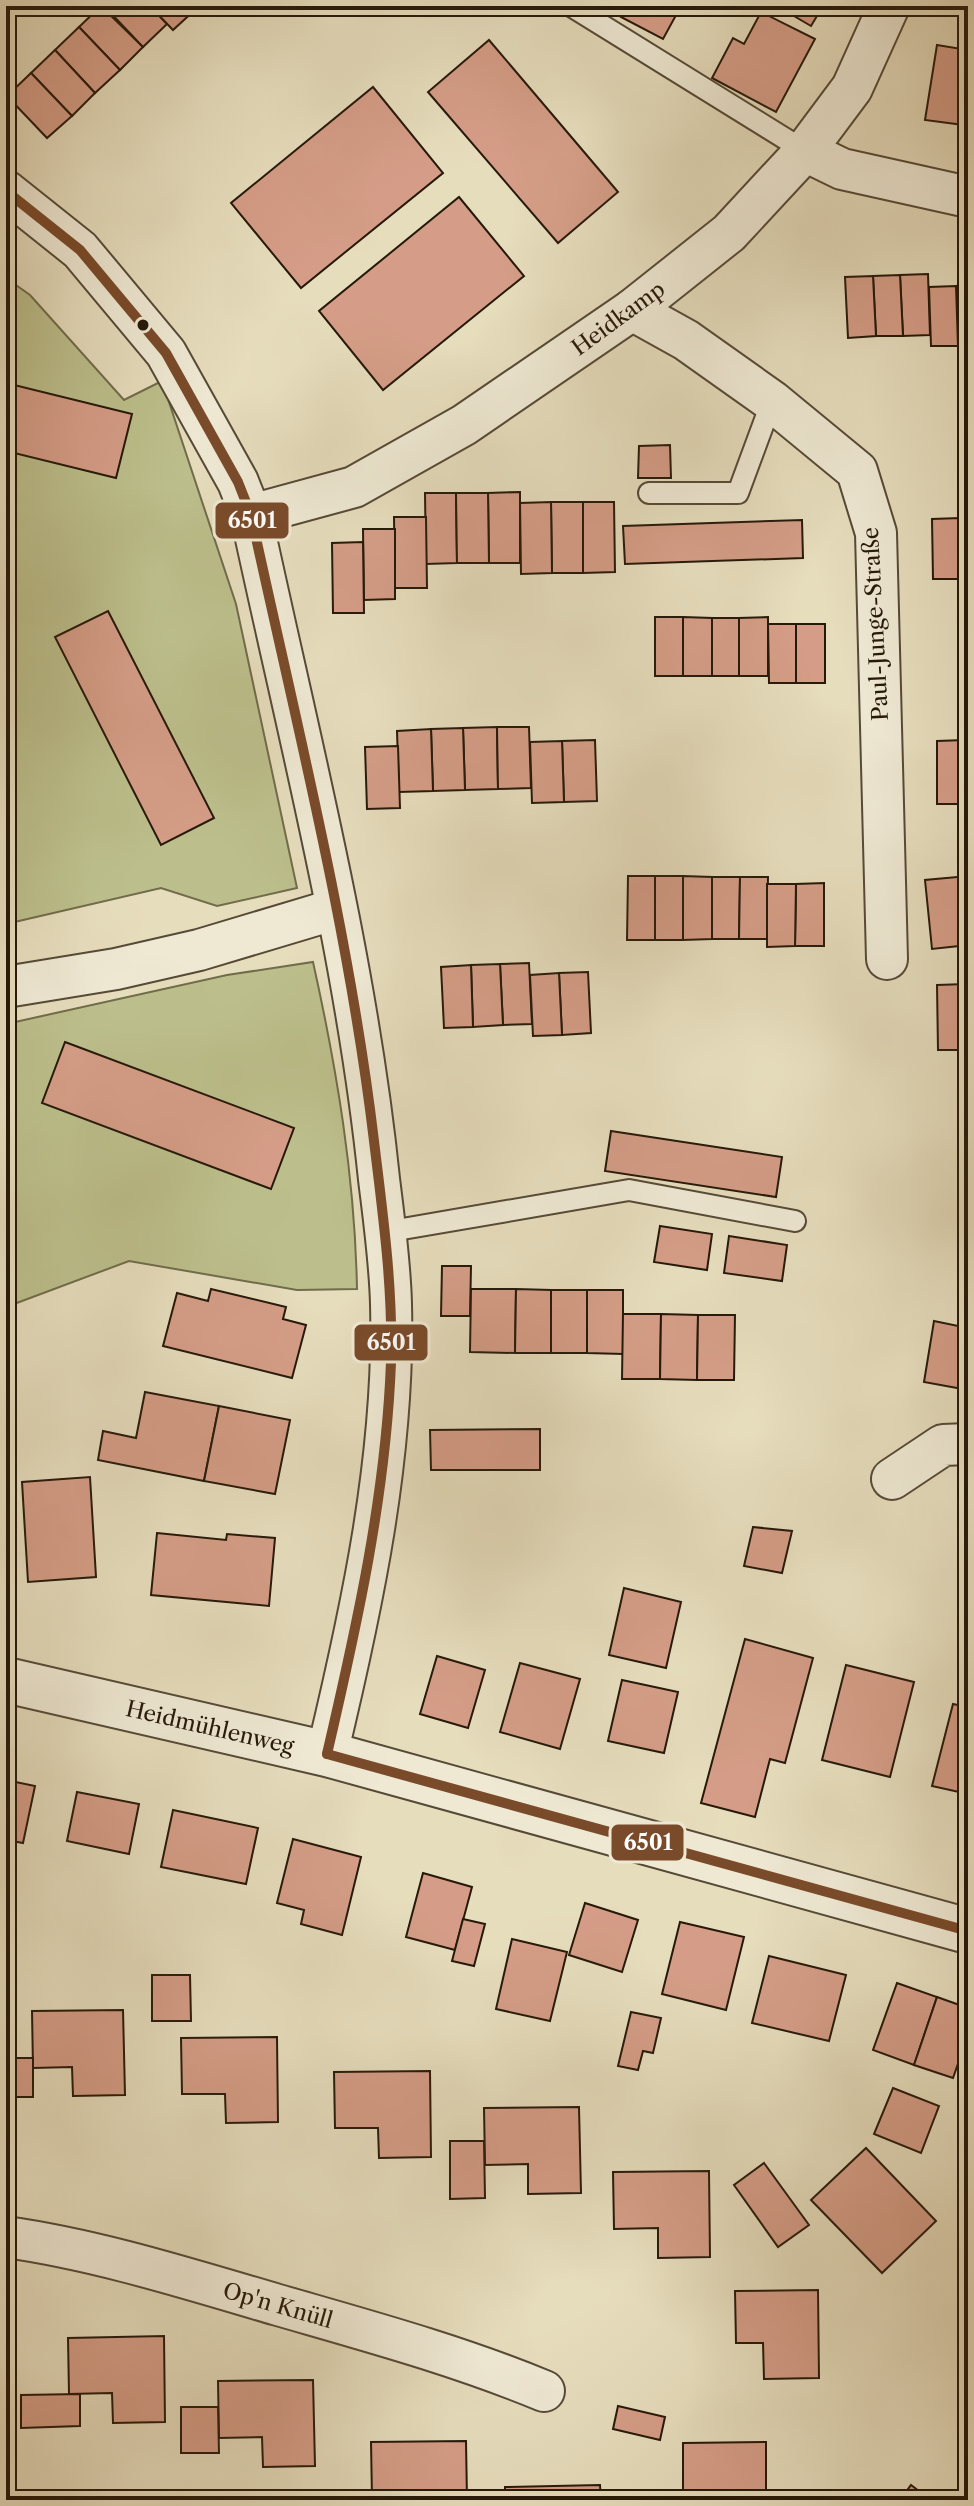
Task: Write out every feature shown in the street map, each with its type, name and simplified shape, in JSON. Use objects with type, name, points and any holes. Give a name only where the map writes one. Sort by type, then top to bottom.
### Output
[{"type":"street","name":"Heidkamp","points":[[251,515],[354,487],[464,425],[632,310],[729,233],[805,151],[852,88],[889,6]]},
{"type":"street","points":[[805,151],[842,169],[968,197]]},
{"type":"street","points":[[6,191],[80,250],[166,353],[238,482],[251,515],[336,909],[368,1070],[391,1305],[387,1409],[375,1514],[357,1623],[327,1754]]},
{"type":"street","name":"Paul-Junge-Straße","points":[[632,310],[686,340],[772,401],[857,471],[876,533],[887,959]]},
{"type":"street","points":[[6,987],[116,969],[199,950],[336,909]]},
{"type":"street","points":[[892,1479],[943,1445],[968,1444]]},
{"type":"street","name":"Heidmühlenweg","points":[[6,1680],[327,1754],[968,1931]]},
{"type":"street","name":"Op'n Knüll","points":[[6,2237],[43,2242],[182,2277],[475,2362],[544,2391]]},
{"type":"lane","points":[[571,6],[805,151]]},
{"type":"lane","points":[[649,493],[738,493],[772,401]]},
{"type":"lane","points":[[385,1232],[629,1190],[795,1221]]},
{"type":"green space","points":[[6,278],[30,295],[124,400],[162,381],[236,604],[297,888],[217,906],[161,888],[6,924]]},
{"type":"green space","points":[[313,962],[343,1124],[353,1206],[357,1289],[297,1290],[129,1261],[6,1307],[6,1024],[227,975]]},
{"type":"building","points":[[101,6],[143,47],[120,70],[79,27]]},
{"type":"building","points":[[104,6],[150,6],[167,24],[143,47]]},
{"type":"building","points":[[150,6],[196,6],[197,8],[173,30]]},
{"type":"building","points":[[626,6],[681,6],[663,39],[621,17]]},
{"type":"building","points":[[777,6],[823,6],[811,26]]},
{"type":"building","points":[[761,12],[815,39],[776,112],[712,78],[733,38],[744,44]]},
{"type":"building","points":[[79,27],[120,70],[95,93],[55,50]]},
{"type":"building","points":[[489,40],[618,192],[558,243],[428,92]]},
{"type":"building","points":[[937,45],[968,50],[964,125],[925,120]]},
{"type":"building","points":[[55,50],[95,93],[72,116],[31,73]]},
{"type":"building","points":[[31,73],[72,116],[47,138],[7,96]]},
{"type":"building","points":[[373,87],[443,173],[301,288],[231,203]]},
{"type":"building","points":[[459,197],[524,276],[383,390],[319,311]]},
{"type":"building","points":[[928,274],[930,335],[903,336],[900,275]]},
{"type":"building","points":[[900,275],[903,336],[876,336],[873,276]]},
{"type":"building","points":[[873,276],[876,336],[848,338],[845,277]]},
{"type":"building","points":[[968,285],[968,345],[958,346],[956,286]]},
{"type":"building","points":[[956,286],[958,346],[931,346],[929,287]]},
{"type":"building","points":[[6,383],[132,414],[116,478],[6,451]]},
{"type":"building","points":[[670,445],[671,478],[638,478],[639,446]]},
{"type":"building","points":[[520,492],[520,563],[489,563],[488,493]]},
{"type":"building","points":[[425,493],[456,493],[457,563],[426,564]]},
{"type":"building","points":[[456,493],[488,493],[489,563],[457,563]]},
{"type":"building","points":[[551,502],[583,502],[583,573],[552,573]]},
{"type":"building","points":[[551,502],[552,573],[521,574],[520,503]]},
{"type":"building","points":[[583,502],[614,502],[615,572],[583,573]]},
{"type":"building","points":[[394,517],[426,517],[427,588],[395,588]]},
{"type":"building","points":[[968,517],[968,579],[962,579],[960,518]]},
{"type":"building","points":[[960,518],[962,579],[933,579],[932,519]]},
{"type":"building","points":[[802,520],[803,558],[625,564],[623,526]]},
{"type":"building","points":[[363,529],[395,529],[395,599],[364,600]]},
{"type":"building","points":[[363,542],[364,613],[333,613],[332,543]]},
{"type":"building","points":[[108,611],[214,818],[161,845],[55,637]]},
{"type":"building","points":[[655,617],[683,617],[683,676],[655,676]]},
{"type":"building","points":[[683,617],[712,618],[712,676],[683,676]]},
{"type":"building","points":[[768,617],[768,676],[739,676],[739,618]]},
{"type":"building","points":[[712,618],[739,618],[739,676],[712,676]]},
{"type":"building","points":[[768,624],[796,624],[796,683],[769,683]]},
{"type":"building","points":[[796,624],[825,624],[825,683],[796,683]]},
{"type":"building","points":[[497,727],[498,789],[465,790],[463,728]]},
{"type":"building","points":[[497,727],[529,727],[531,788],[498,789]]},
{"type":"building","points":[[463,728],[465,790],[433,791],[431,729]]},
{"type":"building","points":[[431,729],[433,791],[399,792],[397,731]]},
{"type":"building","points":[[595,740],[597,801],[564,802],[562,741]]},
{"type":"building","points":[[965,740],[968,740],[968,804],[965,804]]},
{"type":"building","points":[[965,740],[965,804],[937,804],[937,741]]},
{"type":"building","points":[[562,741],[564,802],[532,803],[530,742]]},
{"type":"building","points":[[398,746],[400,808],[367,809],[365,747]]},
{"type":"building","points":[[628,876],[655,876],[655,940],[627,940]]},
{"type":"building","points":[[655,876],[683,876],[683,940],[655,940]]},
{"type":"building","points":[[683,876],[712,877],[712,939],[683,940]]},
{"type":"building","points":[[968,876],[968,945],[932,949],[925,880]]},
{"type":"building","points":[[712,877],[740,877],[739,939],[712,939]]},
{"type":"building","points":[[740,877],[768,877],[767,939],[739,939]]},
{"type":"building","points":[[824,883],[824,946],[795,946],[796,884]]},
{"type":"building","points":[[767,884],[796,884],[795,946],[767,947]]},
{"type":"building","points":[[529,963],[532,1024],[503,1025],[500,964]]},
{"type":"building","points":[[500,964],[503,1025],[473,1027],[471,965]]},
{"type":"building","points":[[471,965],[473,1027],[444,1028],[441,967]]},
{"type":"building","points":[[588,972],[591,1033],[562,1035],[559,973]]},
{"type":"building","points":[[559,973],[562,1035],[533,1036],[530,975]]},
{"type":"building","points":[[966,984],[967,1050],[938,1050],[937,985]]},
{"type":"building","points":[[65,1042],[294,1128],[271,1189],[42,1103]]},
{"type":"building","points":[[611,1131],[782,1157],[776,1197],[605,1171]]},
{"type":"building","points":[[660,1226],[712,1234],[707,1270],[654,1262]]},
{"type":"building","points":[[729,1236],[787,1245],[782,1281],[724,1273]]},
{"type":"building","points":[[442,1266],[471,1266],[470,1316],[441,1316]]},
{"type":"building","points":[[211,1289],[286,1307],[283,1319],[306,1325],[292,1378],[163,1346],[177,1293],[208,1301]]},
{"type":"building","points":[[471,1289],[516,1289],[515,1353],[470,1352]]},
{"type":"building","points":[[516,1289],[551,1290],[551,1353],[515,1353]]},
{"type":"building","points":[[551,1290],[587,1290],[587,1353],[551,1353]]},
{"type":"building","points":[[587,1290],[623,1290],[623,1354],[587,1353]]},
{"type":"building","points":[[623,1314],[661,1314],[660,1379],[622,1379]]},
{"type":"building","points":[[661,1314],[698,1315],[697,1380],[660,1379]]},
{"type":"building","points":[[698,1315],[735,1315],[734,1380],[697,1380]]},
{"type":"building","points":[[934,1321],[968,1328],[968,1390],[924,1382]]},
{"type":"building","points":[[145,1392],[219,1406],[204,1481],[98,1460],[103,1431],[136,1438]]},
{"type":"building","points":[[219,1406],[290,1420],[275,1494],[204,1481]]},
{"type":"building","points":[[540,1429],[540,1470],[431,1470],[430,1430]]},
{"type":"building","points":[[90,1477],[96,1577],[28,1582],[22,1482]]},
{"type":"building","points":[[753,1527],[792,1531],[782,1573],[744,1566]]},
{"type":"building","points":[[157,1533],[226,1540],[227,1534],[275,1538],[269,1606],[151,1595]]},
{"type":"building","points":[[624,1588],[681,1602],[666,1668],[609,1655]]},
{"type":"building","points":[[745,1639],[813,1658],[785,1763],[770,1759],[755,1817],[701,1803]]},
{"type":"building","points":[[437,1656],[485,1670],[468,1728],[420,1714]]},
{"type":"building","points":[[520,1663],[580,1679],[560,1749],[500,1732]]},
{"type":"building","points":[[846,1665],[914,1682],[890,1777],[822,1760]]},
{"type":"building","points":[[622,1680],[678,1692],[664,1753],[608,1741]]},
{"type":"building","points":[[953,1704],[968,1707],[968,1794],[932,1786]]},
{"type":"building","points":[[6,1780],[35,1786],[23,1843],[6,1840]]},
{"type":"building","points":[[77,1792],[139,1804],[129,1854],[67,1841]]},
{"type":"building","points":[[173,1810],[258,1828],[246,1884],[161,1867]]},
{"type":"building","points":[[293,1839],[361,1857],[342,1935],[301,1924],[304,1910],[277,1903]]},
{"type":"building","points":[[423,1873],[472,1887],[455,1950],[406,1937]]},
{"type":"building","points":[[585,1903],[638,1920],[622,1972],[569,1955]]},
{"type":"building","points":[[463,1919],[485,1924],[474,1966],[452,1961]]},
{"type":"building","points":[[680,1922],[744,1937],[726,2010],[662,1994]]},
{"type":"building","points":[[512,1939],[567,1952],[550,2021],[496,2009]]},
{"type":"building","points":[[769,1956],[846,1975],[829,2041],[752,2023]]},
{"type":"building","points":[[152,1975],[190,1975],[191,2021],[152,2021]]},
{"type":"building","points":[[897,1983],[937,1997],[914,2065],[873,2050]]},
{"type":"building","points":[[937,1997],[968,2008],[968,2035],[953,2078],[914,2065]]},
{"type":"building","points":[[123,2010],[125,2095],[73,2096],[72,2067],[33,2068],[32,2011]]},
{"type":"building","points":[[631,2012],[661,2018],[653,2053],[643,2051],[638,2070],[618,2066]]},
{"type":"building","points":[[277,2037],[278,2122],[226,2123],[225,2094],[182,2094],[181,2038]]},
{"type":"building","points":[[6,2058],[33,2058],[33,2097],[6,2097]]},
{"type":"building","points":[[430,2071],[431,2157],[379,2158],[378,2128],[335,2128],[334,2072]]},
{"type":"building","points":[[893,2088],[939,2106],[921,2153],[874,2134]]},
{"type":"building","points":[[579,2107],[581,2193],[528,2194],[528,2164],[485,2165],[484,2108]]},
{"type":"building","points":[[450,2141],[484,2141],[485,2198],[450,2199]]},
{"type":"building","points":[[866,2148],[936,2221],[882,2273],[811,2200]]},
{"type":"building","points":[[764,2163],[809,2225],[778,2247],[734,2185]]},
{"type":"building","points":[[709,2171],[710,2257],[658,2258],[658,2228],[614,2229],[613,2172]]},
{"type":"building","points":[[818,2290],[819,2378],[764,2379],[763,2343],[736,2343],[735,2291]]},
{"type":"building","points":[[164,2336],[165,2422],[113,2423],[112,2393],[69,2394],[68,2338]]},
{"type":"building","points":[[313,2380],[315,2466],[263,2467],[262,2437],[219,2438],[218,2381]]},
{"type":"building","points":[[80,2394],[80,2426],[21,2428],[21,2395]]},
{"type":"building","points":[[618,2406],[665,2417],[660,2440],[613,2429]]},
{"type":"building","points":[[181,2407],[218,2407],[219,2453],[181,2453]]},
{"type":"building","points":[[466,2441],[467,2500],[372,2499],[371,2442]]},
{"type":"building","points":[[766,2442],[766,2500],[711,2500],[711,2495],[683,2495],[683,2443]]},
{"type":"building","points":[[600,2485],[601,2500],[505,2500],[505,2487]]},
{"type":"building","points":[[911,2485],[931,2500],[900,2500]]},
{"type":"transit line","name":"6501","points":[[6,191],[80,250],[166,353],[238,482],[251,515],[320,827],[351,983],[363,1062],[384,1224],[391,1334],[388,1412],[376,1510],[359,1608],[327,1754]]},
{"type":"transit line","name":"6501","points":[[327,1754],[968,1931]]}]
